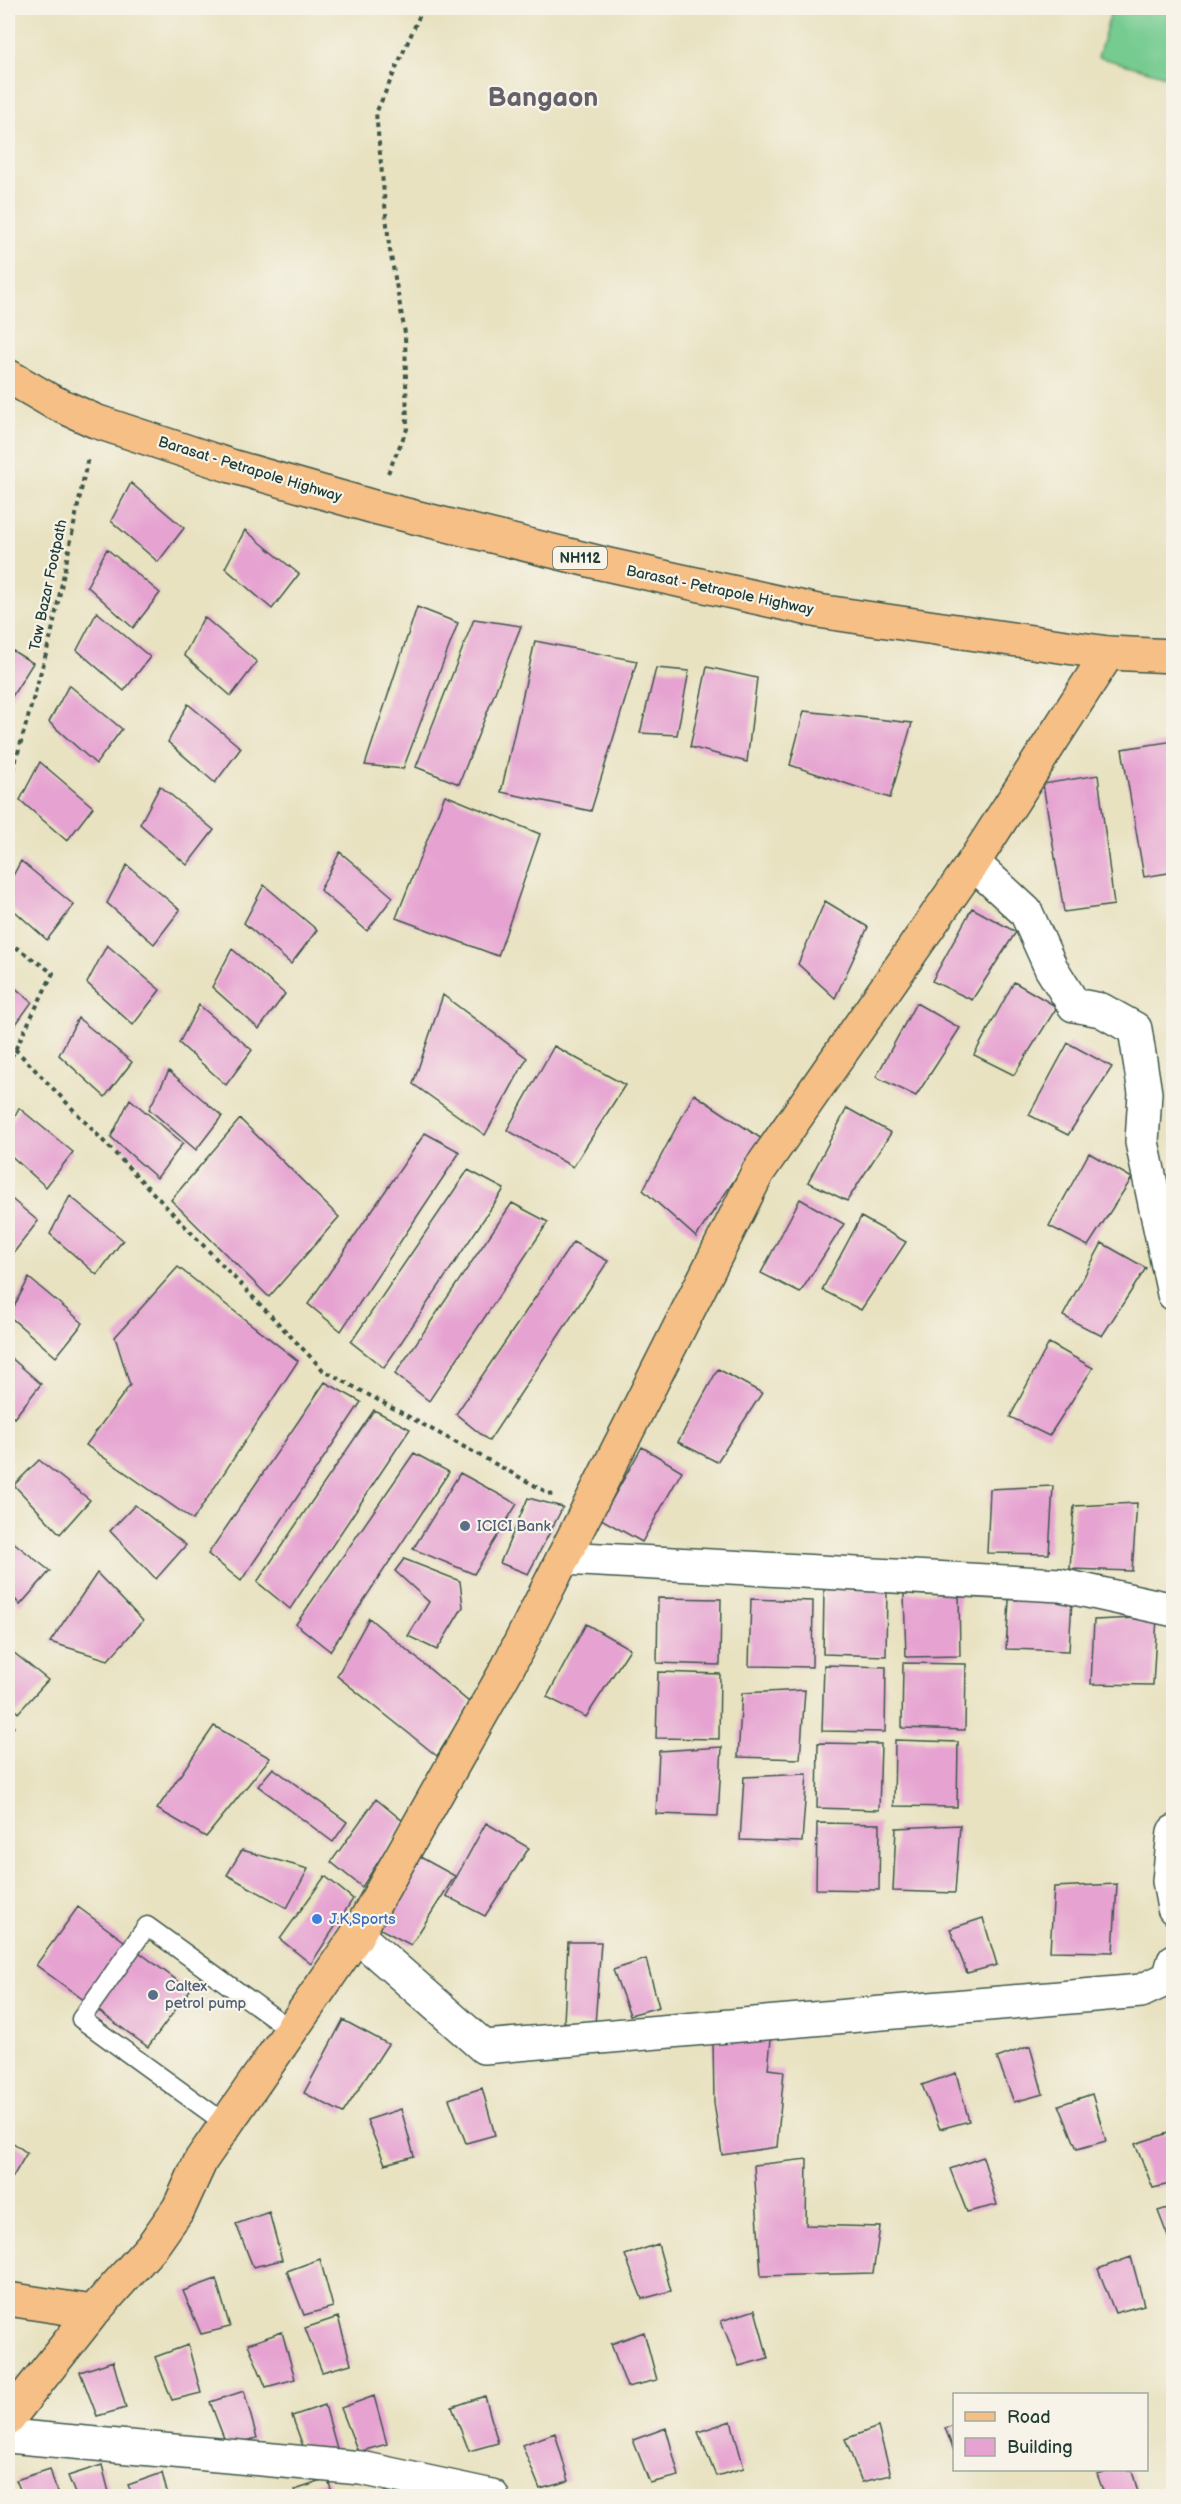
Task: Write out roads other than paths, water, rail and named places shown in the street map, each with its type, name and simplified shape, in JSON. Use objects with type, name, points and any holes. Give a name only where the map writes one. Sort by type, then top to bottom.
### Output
[{"type":"main road","name":"Barasat - Petrapole Highway","points":[[8,378],[51,402],[95,421],[231,466],[374,507],[606,564],[818,611],[1108,653],[1173,656]]},
{"type":"main road","points":[[8,2419],[93,2312],[153,2245],[178,2208],[201,2160],[357,1935],[508,1667],[758,1172],[973,863],[1108,653]]},
{"type":"main road","points":[[8,2299],[93,2312]]},
{"type":"street","points":[[973,863],[1026,912],[1051,968],[1074,1005],[1101,1010],[1135,1029],[1145,1093],[1142,1143],[1173,1294]]},
{"type":"street","points":[[563,1558],[1060,1585],[1173,1610]]},
{"type":"street","points":[[1173,1832],[1169,1881],[1173,1908]]},
{"type":"street","points":[[357,1935],[484,2047],[1141,1991],[1169,1978],[1173,1961]]},
{"type":"street","points":[[8,2436],[362,2468],[492,2496]]},
{"type":"lane","points":[[226,2124],[81,2019],[147,1926],[291,2030]]},
{"type":"place","name":"ICICI Bank","points":[[465,1526]]},
{"type":"place","name":"J.K,Sports","points":[[317,1919]]},
{"type":"place","name":"Caltex petrol pump","points":[[153,1995]]},
{"type":"district","name":"Bangaon","points":[[543,97]]}]
